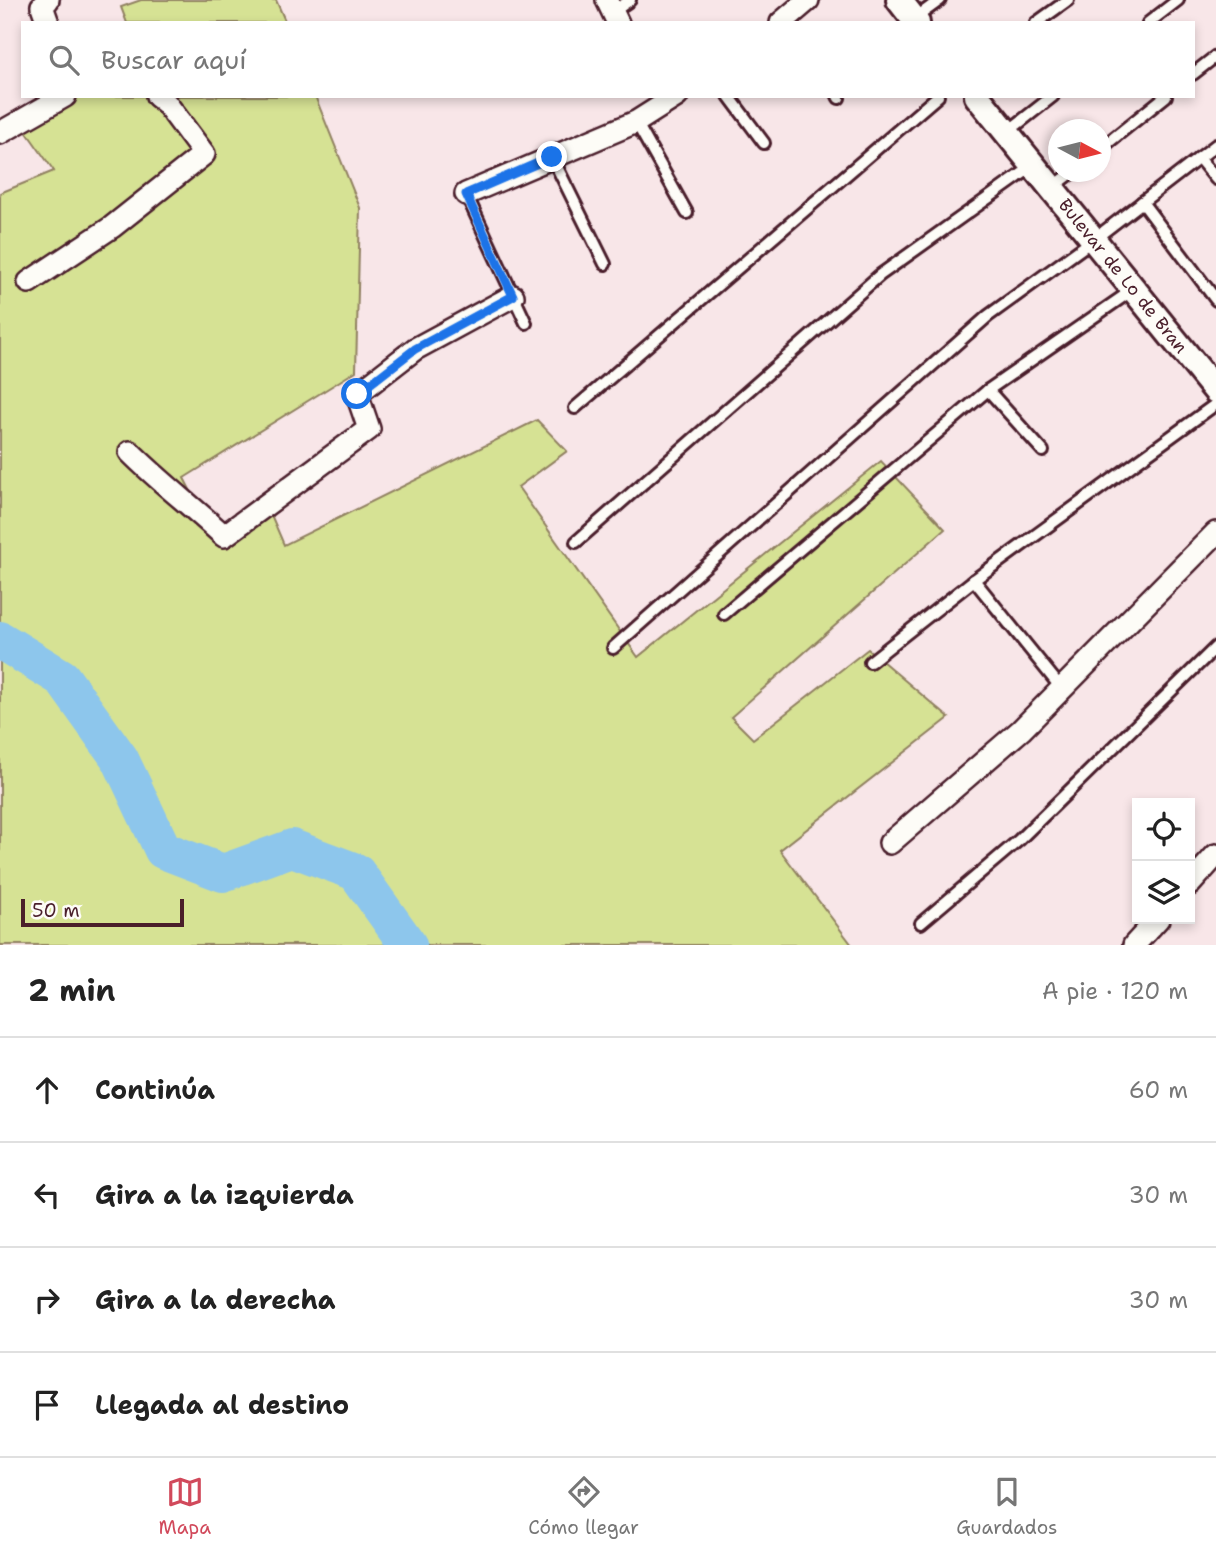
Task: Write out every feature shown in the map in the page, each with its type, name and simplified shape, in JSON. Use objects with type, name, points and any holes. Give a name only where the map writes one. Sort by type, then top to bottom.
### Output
[{"type":"street","points":[[47,21],[42,6],[48,0]]},
{"type":"street","points":[[784,21],[807,0]]},
{"type":"street","points":[[0,133],[61,98]]},
{"type":"street","points":[[29,282],[112,227],[204,154],[160,98]]},
{"type":"street","name":"Bulevar de Lo de Bran","points":[[979,98],[1216,391]]},
{"type":"street","points":[[466,194],[636,122],[664,100]]},
{"type":"street","points":[[130,452],[167,489],[195,508],[224,536],[369,429],[357,394],[415,349],[513,296]]},
{"type":"street","points":[[890,843],[1021,730],[1216,533]]},
{"type":"street","points":[[1195,878],[1216,855]]},
{"type":"street","points":[[1133,945],[1153,924]]},
{"type":"lane","points":[[910,14],[940,0]]},
{"type":"lane","points":[[1039,21],[1068,0]]},
{"type":"lane","points":[[1151,21],[1178,0]]},
{"type":"lane","points":[[1195,72],[1216,56]]},
{"type":"lane","points":[[731,98],[764,142]]},
{"type":"lane","points":[[575,408],[936,98]]},
{"type":"lane","points":[[1006,133],[1050,98]]},
{"type":"lane","points":[[1111,141],[1164,98]]},
{"type":"lane","points":[[636,122],[687,213]]},
{"type":"lane","points":[[613,648],[988,316],[1093,240],[1216,145]]},
{"type":"lane","points":[[552,157],[605,264]]},
{"type":"lane","points":[[1199,158],[1216,179]]},
{"type":"lane","points":[[576,542],[880,275],[1033,166]]},
{"type":"lane","points":[[1052,188],[1060,182]]},
{"type":"lane","points":[[466,194],[526,323]]},
{"type":"lane","points":[[1142,202],[1216,300]]},
{"type":"lane","points":[[724,614],[988,390],[1134,289]]},
{"type":"lane","points":[[988,390],[1044,451]]},
{"type":"lane","points":[[870,662],[974,580],[1216,404]]},
{"type":"lane","points":[[974,580],[1062,689]]},
{"type":"lane","points":[[921,923],[1019,840],[1216,647]]},
{"type":"green space","points":[[141,0],[276,0],[285,21],[126,21],[121,7]]},
{"type":"green space","points":[[66,98],[316,98],[360,208],[356,371],[184,478],[214,536],[266,503],[284,545],[537,420],[567,451],[518,487],[638,657],[881,461],[945,529],[731,717],[753,739],[868,649],[949,718],[780,850],[852,945],[0,945],[0,193],[54,171],[18,120]]},
{"type":"waterway","points":[[0,640],[62,678],[120,759],[163,850],[223,873],[292,848],[356,872],[408,945]]},
{"type":"route","points":[[357,394],[415,349],[513,296],[466,194],[552,157]]}]
